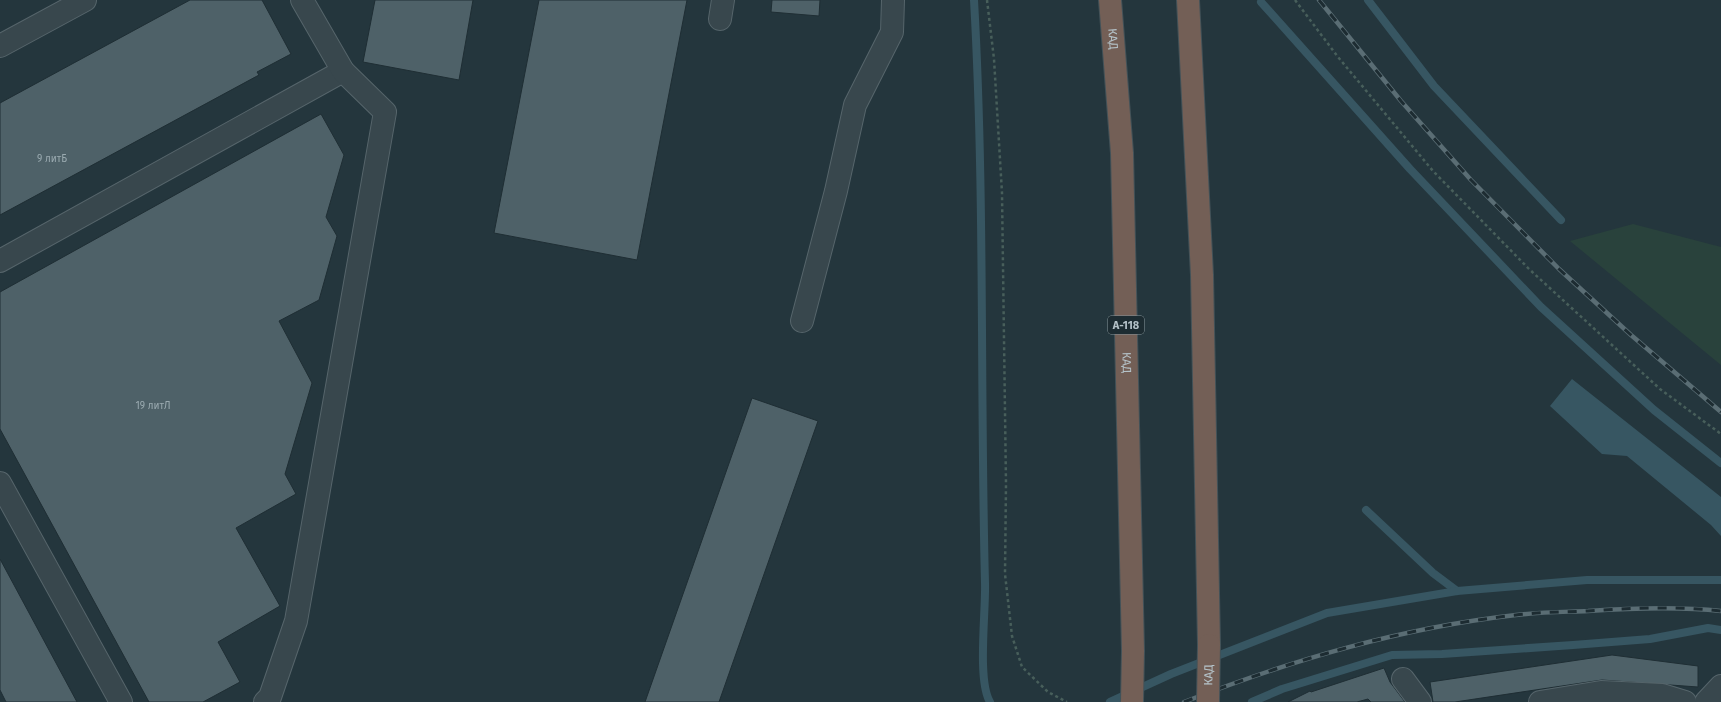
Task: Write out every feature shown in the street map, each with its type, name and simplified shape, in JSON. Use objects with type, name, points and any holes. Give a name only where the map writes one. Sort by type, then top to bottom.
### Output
[{"type":"highway","name":"КАД","points":[[1110,0],[1122,153],[1133,643],[1132,702]]},
{"type":"highway","name":"КАД","points":[[1188,0],[1202,275],[1208,702]]},
{"type":"lane","points":[[0,46],[85,0]]},
{"type":"lane","points":[[264,702],[270,697],[296,621],[385,112],[343,71],[302,0]]},
{"type":"lane","points":[[802,321],[836,191],[855,105],[892,32],[893,0]]},
{"type":"lane","points":[[0,261],[343,71]]},
{"type":"lane","points":[[0,483],[122,702]]},
{"type":"lane","points":[[1403,679],[1420,702]]},
{"type":"lane","points":[[1706,702],[1721,686]]},
{"type":"lane","points":[[1540,702],[1602,692],[1662,695],[1685,702]]},
{"type":"path","points":[[987,0],[994,58],[1002,193],[1006,484],[1005,574],[1011,629],[1022,667],[1048,692],[1068,702]]},
{"type":"path","points":[[1295,0],[1338,57],[1433,171],[1524,263],[1660,389],[1721,434]]},
{"type":"green space","points":[[1633,224],[1721,247],[1721,365],[1570,241]]},
{"type":"water","points":[[1572,379],[1721,497],[1721,536],[1711,525],[1627,456],[1602,454],[1550,406]]},
{"type":"building","points":[[190,0],[262,0],[291,54],[257,72],[259,75],[0,215],[0,103]]},
{"type":"building","points":[[375,0],[473,0],[459,80],[363,62]]},
{"type":"building","points":[[539,0],[687,0],[637,260],[494,233]]},
{"type":"building","points":[[772,0],[820,0],[819,16],[771,12]]},
{"type":"building","points":[[321,114],[344,155],[326,217],[337,236],[319,300],[279,321],[312,383],[285,474],[296,494],[236,528],[280,606],[218,642],[240,682],[203,702],[149,702],[0,429],[0,292]]},
{"type":"building","points":[[752,398],[818,421],[719,702],[645,702]]},
{"type":"building","points":[[0,559],[77,702],[6,702],[0,690]]},
{"type":"building","points":[[1612,655],[1698,666],[1698,687],[1602,680],[1455,702],[1433,702],[1430,682]]},
{"type":"building","points":[[1384,668],[1390,682],[1405,702],[1371,702],[1368,699],[1357,702],[1288,702],[1310,691],[1311,692]]},
{"type":"waterway","points":[[974,0],[980,146],[981,219],[985,583],[983,662],[986,692],[990,702]]},
{"type":"waterway","points":[[1368,0],[1434,86],[1561,220]]},
{"type":"waterway","points":[[1261,2],[1410,169],[1541,307],[1654,410],[1721,463]]},
{"type":"waterway","points":[[1366,510],[1433,573],[1457,591]]},
{"type":"waterway","points":[[1110,702],[1171,674],[1327,613],[1457,591],[1587,580],[1721,580]]},
{"type":"waterway","points":[[1252,702],[1282,689],[1392,655],[1442,654],[1573,645],[1650,639],[1708,628],[1721,630]]},
{"type":"railway","points":[[1319,0],[1401,101],[1471,180],[1559,269],[1631,335],[1721,412]]},
{"type":"railway","points":[[1184,702],[1306,659],[1388,637],[1430,628],[1534,613],[1638,608],[1688,608],[1721,611]]}]
